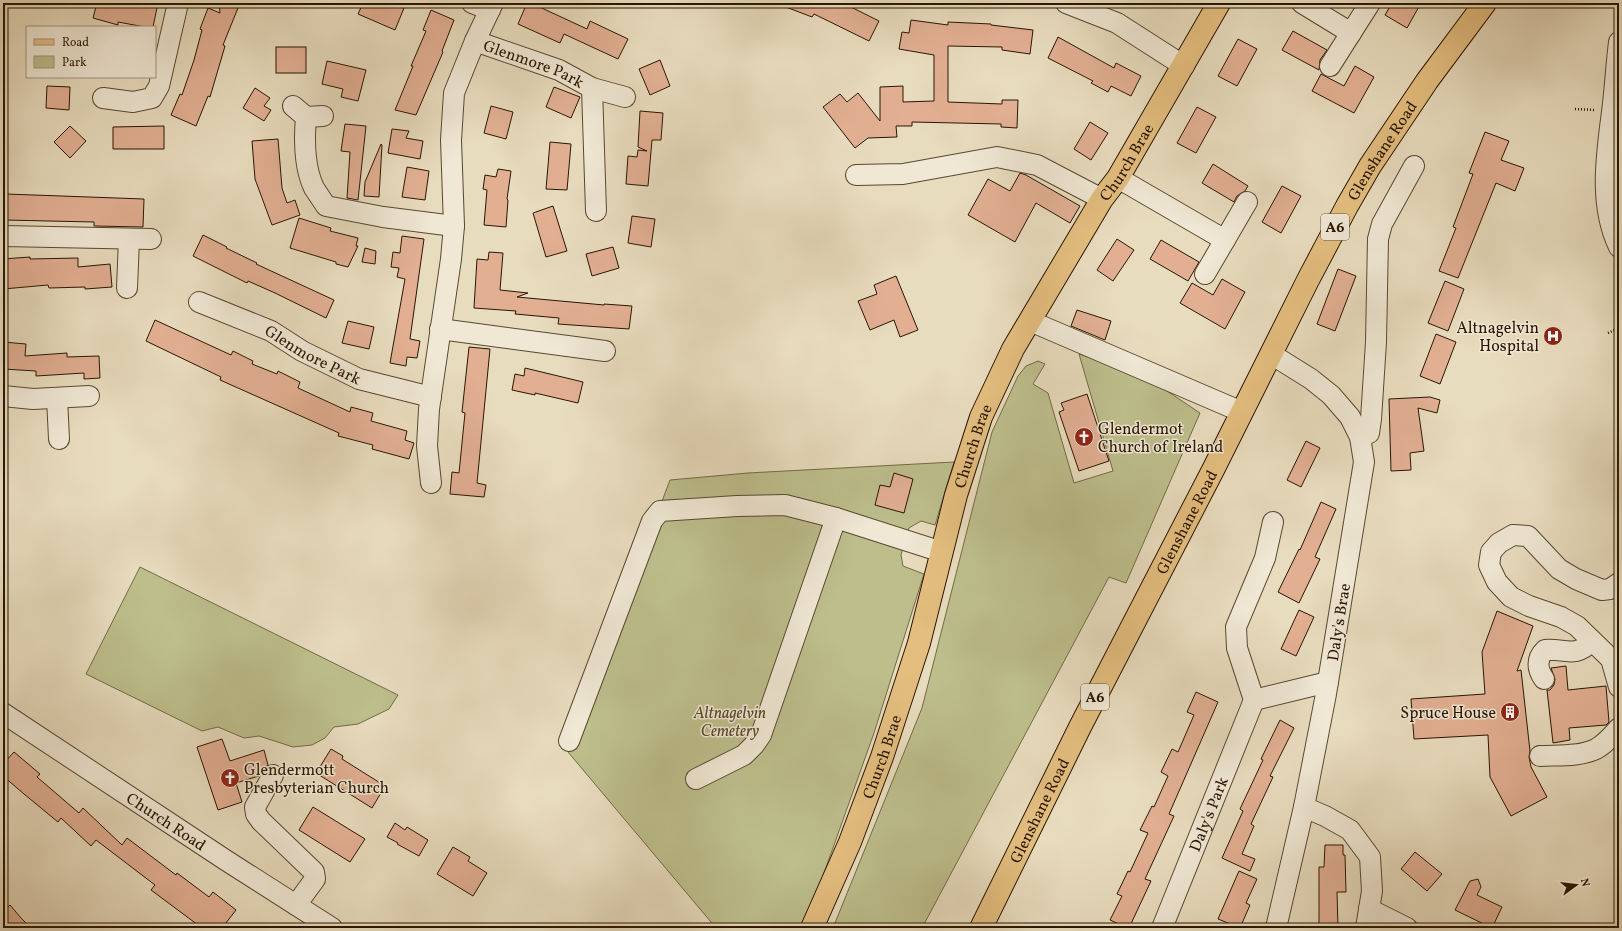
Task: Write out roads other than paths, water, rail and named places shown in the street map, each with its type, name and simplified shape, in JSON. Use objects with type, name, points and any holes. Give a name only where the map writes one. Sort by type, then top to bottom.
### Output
[{"type":"main road","name":"Church Brae","points":[[812,928],[850,842],[882,757],[919,643],[956,495],[981,417],[1013,349],[1102,199],[1118,178],[1219,3]]},
{"type":"main road","name":"Glenshane Road","points":[[981,928],[1080,727],[1308,280],[1370,166],[1427,81],[1485,3]]},
{"type":"street","points":[[103,98],[133,102],[152,98],[158,86],[178,3]]},
{"type":"street","points":[[1066,3],[1117,23],[1184,66]]},
{"type":"street","points":[[1302,3],[1351,33]]},
{"type":"street","points":[[1330,66],[1370,3]]},
{"type":"street","name":"Glenmore Park","points":[[431,483],[427,446],[431,397],[451,259],[454,226],[450,140],[454,93],[475,41],[485,5]]},
{"type":"street","name":"Glenmore Park","points":[[475,41],[559,70],[592,88],[625,97]]},
{"type":"street","points":[[1619,42],[1614,135],[1605,196],[1609,221],[1619,248]]},
{"type":"street","name":"Glenmore Park","points":[[592,88],[596,211]]},
{"type":"street","points":[[307,113],[304,136],[308,168],[314,187],[326,206],[383,217],[454,226]]},
{"type":"street","points":[[856,175],[903,174],[997,157],[1037,165],[1102,199]]},
{"type":"street","points":[[1360,437],[1368,433],[1371,419],[1376,342],[1378,239],[1382,224],[1414,166]]},
{"type":"street","points":[[1118,178],[1225,240]]},
{"type":"street","points":[[1205,274],[1247,202]]},
{"type":"street","points":[[3,236],[151,239]]},
{"type":"street","points":[[128,288],[129,239]]},
{"type":"street","name":"Glenmore Park","points":[[199,302],[271,331],[302,351],[359,379],[431,397]]},
{"type":"street","points":[[1030,321],[1242,412]]},
{"type":"street","points":[[440,329],[605,351]]},
{"type":"street","name":"Daly's Brae","points":[[1271,354],[1310,379],[1331,395],[1350,417],[1360,437],[1364,462],[1328,682],[1304,807],[1276,928]]},
{"type":"street","points":[[3,396],[33,399],[89,396]]},
{"type":"street","points":[[57,398],[59,439]]},
{"type":"street","points":[[569,741],[652,521],[660,511],[737,506],[785,505],[836,518],[942,552]]},
{"type":"street","points":[[696,778],[744,755],[761,735],[836,518]]},
{"type":"street","points":[[1273,522],[1265,558],[1236,627],[1237,648],[1254,700],[1328,682]]},
{"type":"street","points":[[1619,583],[1610,589],[1602,590],[1576,579],[1559,569],[1528,536],[1513,536],[1499,543],[1491,552],[1489,565],[1497,582],[1512,597],[1529,606],[1561,617],[1577,626],[1611,660],[1619,687]]},
{"type":"street","points":[[1544,679],[1540,674],[1538,658],[1545,650],[1552,649],[1567,652],[1574,651],[1588,646],[1592,641]]},
{"type":"street","name":"Daly's Park","points":[[1162,928],[1254,700]]},
{"type":"street","name":"Church Road","points":[[3,713],[227,861],[332,928]]},
{"type":"street","points":[[1540,756],[1576,754],[1596,748],[1611,737],[1619,728]]},
{"type":"street","points":[[273,775],[255,807],[256,814],[261,821],[314,872],[315,879],[296,905]]},
{"type":"street","points":[[1304,807],[1325,816],[1350,830],[1370,857],[1372,891],[1368,919],[1407,928]]},
{"type":"place","name":"Altnagelvin Hospital","points":[[1553,336]]},
{"type":"place","name":"Glendermot Church of Ireland","points":[[1084,437]]},
{"type":"place","name":"Spruce House","points":[[1510,712]]},
{"type":"place","name":"Glendermott Presbyterian Church","points":[[230,778]]},
{"type":"park label","name":"Altnagelvin Cemetery","points":[[730,721]]}]
